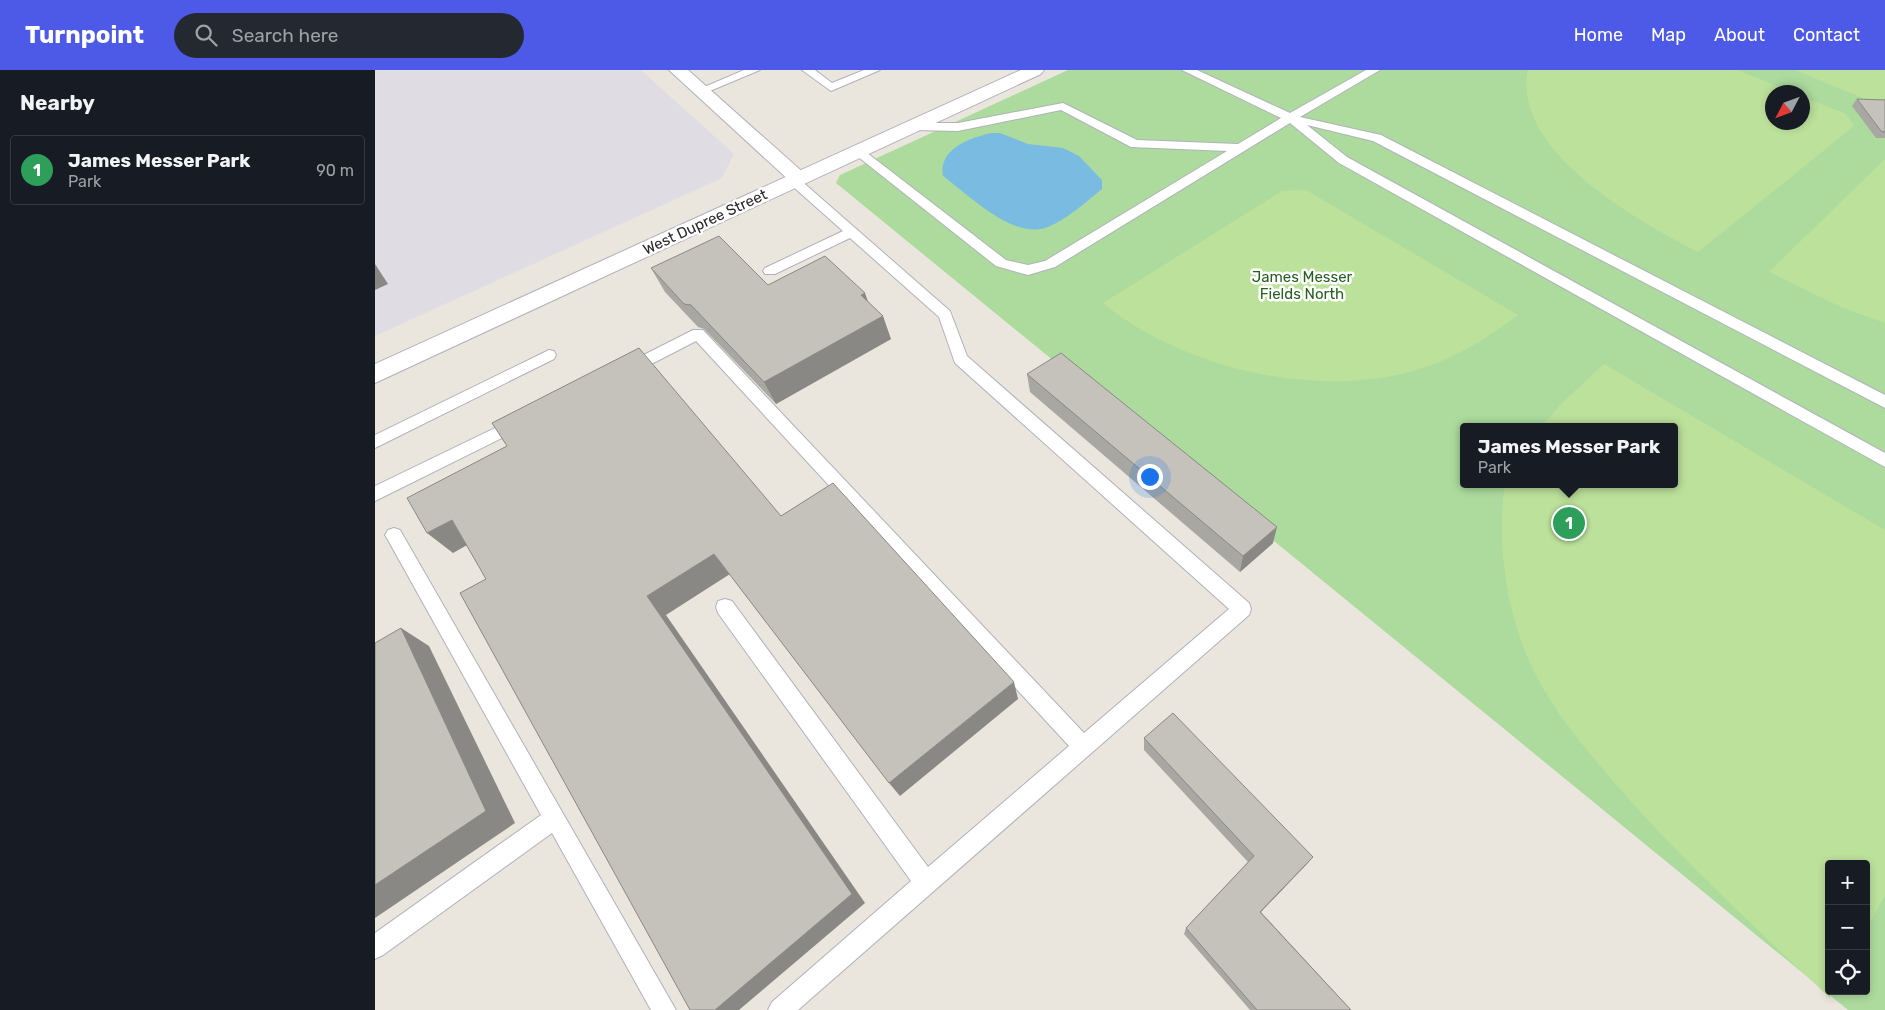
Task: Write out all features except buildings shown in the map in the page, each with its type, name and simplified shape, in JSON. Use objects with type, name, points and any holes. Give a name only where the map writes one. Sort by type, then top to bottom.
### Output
[{"type":"street","points":[[678,70],[796,180]]},
{"type":"street","name":"West Dupree Street","points":[[375,374],[1035,70]]},
{"type":"lane","points":[[701,91],[754,70]]},
{"type":"lane","points":[[808,70],[831,88],[875,70]]},
{"type":"lane","points":[[1187,70],[1289,118],[1377,138],[1885,402]]},
{"type":"lane","points":[[858,152],[1001,263],[1012,268],[1028,270],[1050,264],[1289,118],[1374,70]]},
{"type":"lane","points":[[913,126],[958,127],[1063,106],[1135,144],[1239,148]]},
{"type":"lane","points":[[1289,118],[1343,160],[1885,462]]},
{"type":"lane","points":[[780,1010],[1242,609],[960,359],[945,315],[851,232],[796,180]]},
{"type":"lane","points":[[770,272],[851,232]]},
{"type":"lane","points":[[611,378],[698,334],[1084,747]]},
{"type":"lane","points":[[375,442],[549,355]]},
{"type":"lane","points":[[375,494],[532,416]]},
{"type":"lane","points":[[394,535],[664,1010]]},
{"type":"lane","points":[[725,607],[927,883]]},
{"type":"lane","points":[[375,947],[555,818]]},
{"type":"shaded area","points":[[375,70],[641,70],[734,154],[722,178],[375,336]]},
{"type":"green space","name":"James Messer Fields North","points":[[1068,70],[1885,70],[1885,1010],[1848,1010],[1830,995],[1870,995],[1870,860],[1825,860],[1825,991],[836,183],[840,175]]},
{"type":"green space","points":[[1528,70],[1737,70],[1774,85],[1765,85],[1765,130],[1810,130],[1810,100],[1846,114],[1854,126],[1698,252],[1614,203],[1585,180],[1559,155],[1539,128],[1528,100]]},
{"type":"green space","points":[[1795,70],[1885,70],[1885,99],[1865,99]]},
{"type":"green space","points":[[1885,159],[1885,323],[1841,307],[1769,272]]},
{"type":"green space","points":[[1306,190],[1518,315],[1479,342],[1437,363],[1396,375],[1353,381],[1308,380],[1263,374],[1218,363],[1176,347],[1137,327],[1103,303],[1282,191]]},
{"type":"green space","points":[[1604,364],[1885,530],[1885,895],[1870,923],[1870,860],[1825,860],[1825,993],[1692,866],[1639,811],[1593,757],[1554,706],[1538,679],[1527,657],[1512,609],[1503,559],[1502,534],[1505,488],[1678,488],[1678,423],[1544,423],[1562,403]]},
{"type":"water","points":[[991,133],[1000,133],[1028,144],[1063,148],[1079,156],[1102,180],[1102,189],[1067,216],[1045,228],[1018,227],[1005,221],[991,213],[943,176],[945,159],[950,152],[965,142]]},
{"type":"place","name":"James Messer Park","points":[[1569,523]]}]
